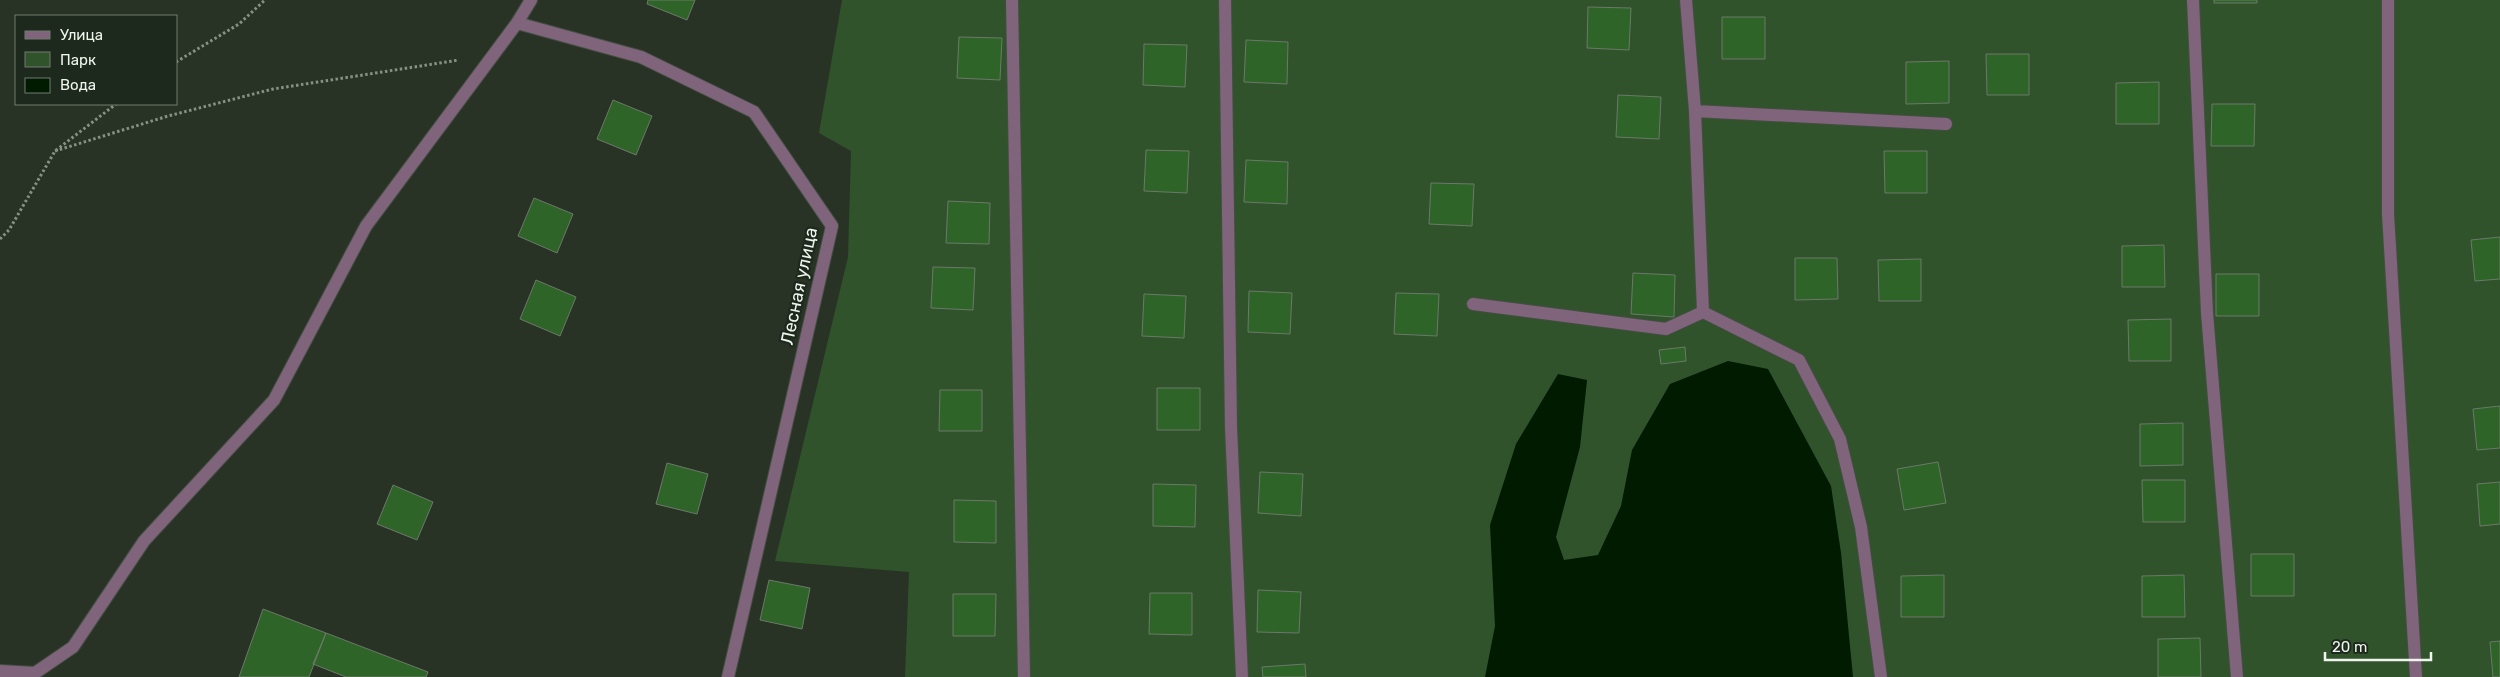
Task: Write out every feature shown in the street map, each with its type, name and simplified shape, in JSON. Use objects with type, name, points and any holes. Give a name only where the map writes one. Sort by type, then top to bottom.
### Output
[{"type":"street","points":[[0,671],[35,673],[73,647],[144,541],[274,400],[366,226],[517,22],[531,0]]},
{"type":"street","points":[[1012,0],[1024,677]]},
{"type":"street","points":[[1226,0],[1231,427],[1242,677]]},
{"type":"street","points":[[1686,0],[1696,111],[1703,312]]},
{"type":"street","points":[[2193,0],[2207,313],[2237,677]]},
{"type":"street","points":[[2388,0],[2388,214],[2416,677]]},
{"type":"street","name":"Лесная улица","points":[[517,22],[641,57],[754,112],[832,226],[728,677]]},
{"type":"street","points":[[1696,111],[1946,124]]},
{"type":"street","points":[[1473,304],[1666,328],[1703,312],[1799,360],[1840,438],[1861,527],[1881,677]]},
{"type":"path","points":[[178,61],[239,24],[265,0]]},
{"type":"path","points":[[55,151],[168,116],[273,89],[493,54]]},
{"type":"path","points":[[0,239],[9,230],[55,151],[115,105]]},
{"type":"green space","points":[[842,0],[2500,0],[2500,677],[905,677],[909,572],[775,561],[848,257],[851,151],[819,133]]},
{"type":"water","points":[[1728,361],[1768,369],[1831,486],[1841,553],[1853,677],[1485,677],[1495,626],[1490,525],[1516,444],[1558,374],[1587,380],[1580,447],[1556,537],[1564,560],[1598,555],[1621,506],[1632,450],[1670,384]]},
{"type":"building","points":[[648,0],[695,0],[687,20],[647,4]]},
{"type":"building","points":[[2214,0],[2257,0],[2257,3],[2214,3]]},
{"type":"building","points":[[1588,7],[1631,8],[1629,50],[1587,48]]},
{"type":"building","points":[[1722,17],[1765,17],[1765,59],[1722,59]]},
{"type":"building","points":[[959,37],[1002,38],[1000,80],[957,78]]},
{"type":"building","points":[[1246,40],[1288,42],[1287,84],[1244,82]]},
{"type":"building","points":[[1144,44],[1187,45],[1185,87],[1143,85]]},
{"type":"building","points":[[1986,54],[2029,54],[2029,95],[1987,95]]},
{"type":"building","points":[[1949,61],[1949,103],[1906,104],[1906,62]]},
{"type":"building","points":[[2159,82],[2159,124],[2116,124],[2116,83]]},
{"type":"building","points":[[1618,95],[1661,97],[1659,139],[1616,137]]},
{"type":"building","points":[[613,100],[652,116],[636,155],[597,139]]},
{"type":"building","points":[[2212,104],[2255,104],[2254,146],[2211,146]]},
{"type":"building","points":[[1146,150],[1189,151],[1187,193],[1144,191]]},
{"type":"building","points":[[1884,151],[1927,151],[1927,193],[1885,193]]},
{"type":"building","points":[[1246,160],[1288,162],[1287,204],[1244,202]]},
{"type":"building","points":[[1431,183],[1474,184],[1472,226],[1429,224]]},
{"type":"building","points":[[534,198],[573,214],[557,253],[518,236]]},
{"type":"building","points":[[948,201],[990,203],[989,244],[946,243]]},
{"type":"building","points":[[2500,237],[2500,279],[2475,281],[2471,240]]},
{"type":"building","points":[[2164,245],[2165,287],[2122,287],[2122,246]]},
{"type":"building","points":[[1795,258],[1837,258],[1838,299],[1795,300]]},
{"type":"building","points":[[1921,259],[1921,301],[1879,301],[1878,260]]},
{"type":"building","points":[[933,267],[975,268],[973,310],[931,308]]},
{"type":"building","points":[[1633,273],[1675,275],[1674,317],[1631,314]]},
{"type":"building","points":[[2216,274],[2259,274],[2259,316],[2216,316]]},
{"type":"building","points":[[536,280],[576,297],[560,336],[520,319]]},
{"type":"building","points":[[1249,291],[1292,293],[1290,334],[1248,332]]},
{"type":"building","points":[[1396,293],[1439,294],[1437,336],[1394,334]]},
{"type":"building","points":[[1144,294],[1186,296],[1184,338],[1142,336]]},
{"type":"building","points":[[2171,319],[2171,361],[2129,361],[2128,320]]},
{"type":"building","points":[[1685,347],[1686,361],[1661,364],[1659,350]]},
{"type":"building","points":[[1157,388],[1200,388],[1200,430],[1157,430]]},
{"type":"building","points":[[940,390],[982,390],[982,431],[939,431]]},
{"type":"building","points":[[2500,406],[2500,448],[2477,450],[2473,409]]},
{"type":"building","points":[[2183,423],[2183,465],[2140,466],[2140,424]]},
{"type":"building","points":[[1938,462],[1946,503],[1904,510],[1897,469]]},
{"type":"building","points":[[667,463],[708,474],[697,514],[656,504]]},
{"type":"building","points":[[1260,472],[1303,474],[1301,516],[1258,513]]},
{"type":"building","points":[[2142,480],[2185,480],[2185,522],[2143,522]]},
{"type":"building","points":[[2500,482],[2500,524],[2480,526],[2477,484]]},
{"type":"building","points":[[1153,484],[1196,485],[1195,527],[1153,526]]},
{"type":"building","points":[[393,485],[433,502],[417,540],[377,524]]},
{"type":"building","points":[[954,500],[996,501],[996,543],[954,542]]},
{"type":"building","points":[[2251,554],[2294,554],[2294,596],[2251,596]]},
{"type":"building","points":[[1944,575],[1944,617],[1901,617],[1901,576]]},
{"type":"building","points":[[2184,575],[2185,617],[2142,617],[2142,576]]},
{"type":"building","points":[[769,580],[810,588],[802,629],[760,620]]},
{"type":"building","points":[[1258,590],[1301,592],[1299,633],[1257,632]]},
{"type":"building","points":[[1150,593],[1192,593],[1192,635],[1149,634]]},
{"type":"building","points":[[953,594],[996,594],[995,636],[953,636]]},
{"type":"building","points":[[263,609],[326,633],[309,677],[239,677]]},
{"type":"building","points":[[326,633],[428,672],[426,677],[346,677],[313,664]]},
{"type":"building","points":[[2200,638],[2201,677],[2158,677],[2158,639]]},
{"type":"building","points":[[2500,641],[2500,677],[2493,677],[2490,642]]},
{"type":"building","points":[[1305,664],[1306,677],[1263,677],[1262,667]]}]
